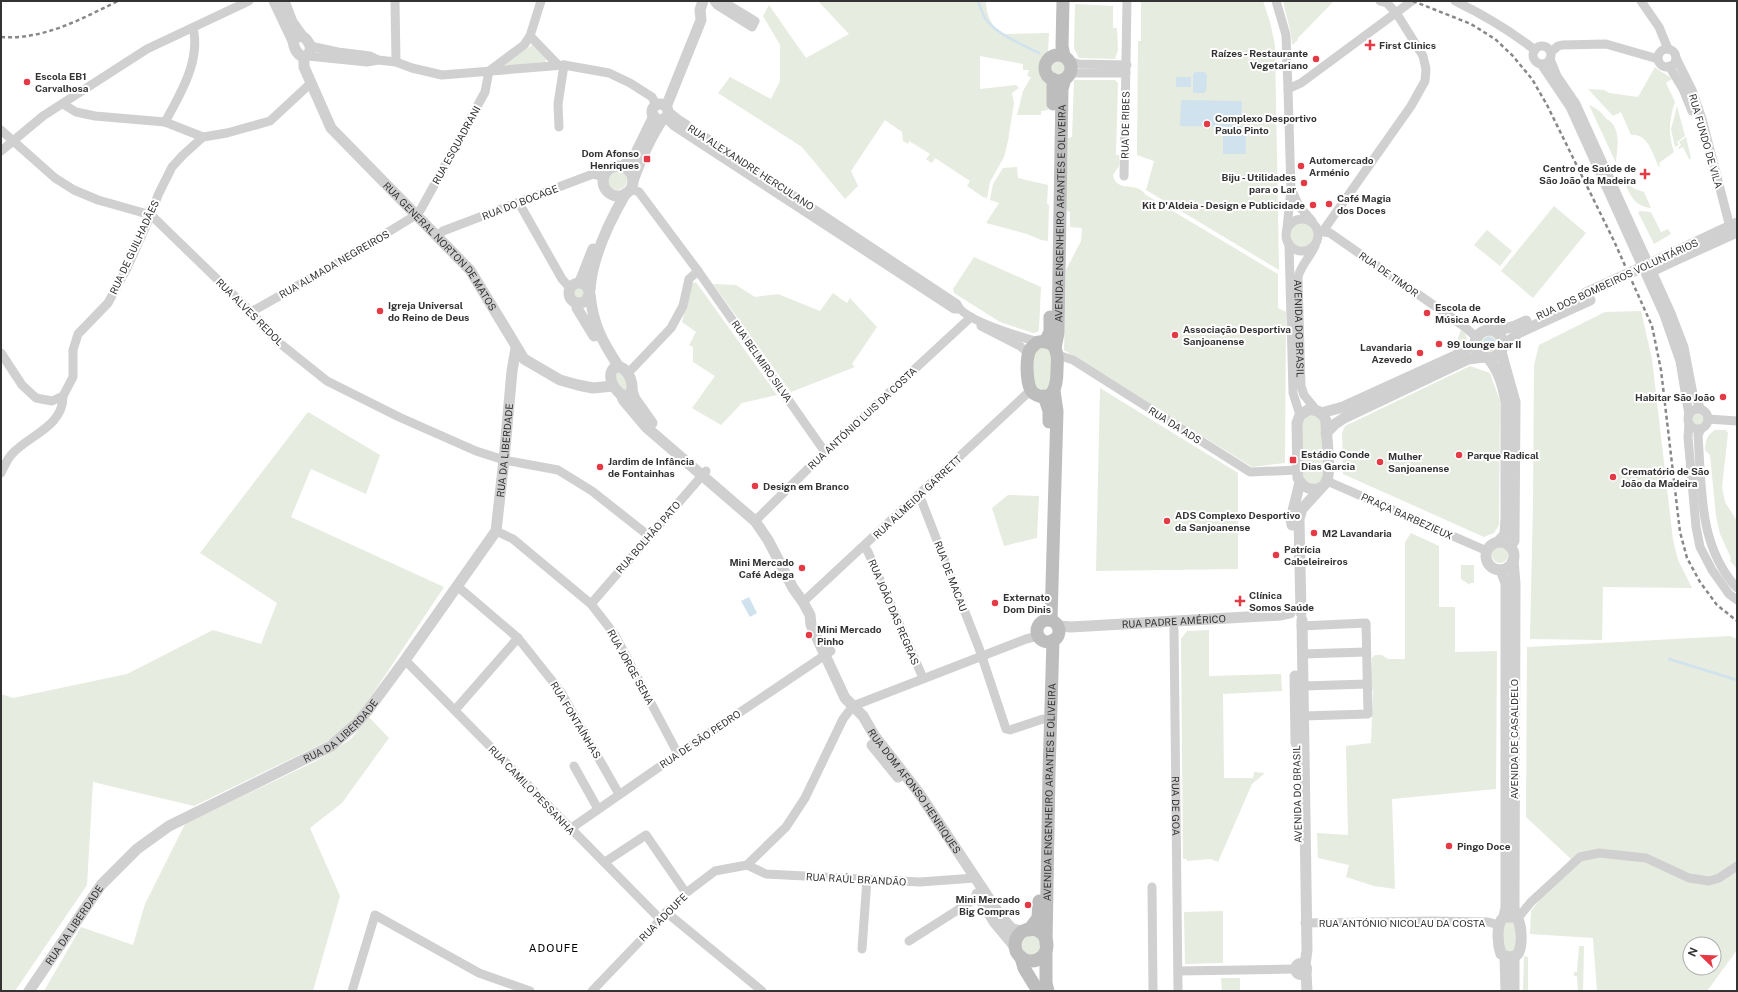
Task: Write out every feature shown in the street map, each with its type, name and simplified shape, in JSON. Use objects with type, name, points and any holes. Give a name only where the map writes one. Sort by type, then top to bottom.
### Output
[{"type":"main road","name":"AVENIDA ENGENHEIRO ARANTES E OLIVEIRA","points":[[1054,1],[1062,67]]},
{"type":"main road","name":"AVENIDA ENGENHEIRO ARANTES E OLIVEIRA","points":[[1046,947],[1050,631],[1057,411],[1049,394],[1057,384],[1049,347],[1058,333],[1063,1]]},
{"type":"main road","name":"AVENIDA ENGENHEIRO ARANTES E OLIVEIRA","points":[[1029,354],[1032,347],[1049,347]]},
{"type":"main road","points":[[1029,354],[1028,383],[1031,390],[1036,395],[1049,394]]},
{"type":"main road","name":"AVENIDA ENGENHEIRO ARANTES E OLIVEIRA","points":[[1026,931],[1034,925],[1039,912],[1043,719],[1050,631]]},
{"type":"main road","points":[[1026,931],[1017,938],[1018,952],[1030,961],[1040,958],[1046,947]]},
{"type":"main road","name":"RUA DOM AFONSO HENRIQUES","points":[[1026,931],[1039,932],[1045,939],[1046,947]]},
{"type":"main road","points":[[1046,947],[1046,983],[1048,991]]},
{"type":"main road","name":"RUA DOM AFONSO HENRIQUES","points":[[1018,952],[1024,968],[1038,991]]},
{"type":"street","points":[[1,151],[43,116],[147,49],[249,1]]},
{"type":"street","name":"RUA GENERAL NORTON DE MATOS","points":[[274,1],[297,38]]},
{"type":"street","name":"RUA GENERAL NORTON DE MATOS","points":[[284,1],[297,38],[297,53],[307,53],[304,67],[334,132],[416,215],[438,235],[470,270],[524,359],[560,380],[593,388],[614,386]]},
{"type":"street","points":[[395,1],[396,62]]},
{"type":"street","points":[[489,71],[524,45],[530,36],[541,1]]},
{"type":"street","points":[[714,1],[717,5],[752,27],[756,21],[722,1]]},
{"type":"street","name":"RUA DE RIBES","points":[[1124,176],[1127,1]]},
{"type":"street","name":"AVENIDA DO BRASIL","points":[[1276,1],[1286,35],[1291,190],[1288,228],[1286,234],[1289,244],[1293,393],[1300,415],[1297,423],[1298,470],[1300,482],[1291,519],[1296,618],[1301,991]]},
{"type":"street","points":[[1321,231],[1411,106],[1425,81],[1426,69],[1423,56],[1396,14],[1387,3],[1380,1]]},
{"type":"street","points":[[1288,89],[1301,82],[1412,1]]},
{"type":"street","points":[[1455,1],[1482,14],[1512,32],[1535,50]]},
{"type":"street","name":"RUA FUNDO DE VILA","points":[[1644,2],[1659,28],[1668,49],[1673,51],[1692,90],[1702,119],[1732,228]]},
{"type":"street","name":"RUA DOM AFONSO HENRIQUES","points":[[616,367],[594,323],[590,292],[590,278],[598,252],[630,188],[656,130],[695,18],[702,5]]},
{"type":"street","points":[[165,122],[181,93],[188,74],[194,47],[194,28]]},
{"type":"street","points":[[530,36],[561,65],[558,104],[559,127]]},
{"type":"street","points":[[1535,50],[1534,57],[1536,62],[1547,58],[1558,46],[1562,45],[1606,44],[1658,59],[1660,52],[1668,49]]},
{"type":"street","points":[[1535,50],[1542,46],[1547,48],[1547,58],[1664,315],[1680,361],[1689,419],[1688,436],[1696,527],[1700,547],[1728,594],[1737,600]]},
{"type":"street","name":"RUA ALEXANDRE HERCULANO","points":[[307,53],[367,62],[378,60],[396,62],[412,68],[442,75],[561,65],[609,73],[630,83],[652,97],[662,111],[678,120],[832,225],[957,304],[959,309],[974,319],[979,325],[1020,346],[1029,354]]},
{"type":"street","points":[[1547,58],[1576,104],[1671,313],[1684,347],[1694,394],[1701,409],[1705,412],[1708,419],[1707,424],[1701,429],[1698,435],[1705,526],[1710,543],[1721,565],[1737,588]]},
{"type":"street","points":[[1669,66],[1674,64],[1676,58]]},
{"type":"street","name":"RUA FUNDO DE VILA","points":[[1658,59],[1661,65],[1669,66],[1683,89],[1696,121],[1732,228]]},
{"type":"street","points":[[1062,67],[1126,69]]},
{"type":"street","name":"RUA ESQUADRANI","points":[[416,215],[421,210],[485,92],[489,71]]},
{"type":"street","points":[[63,104],[76,112],[95,116],[165,122],[203,137],[227,133],[270,121],[311,83]]},
{"type":"street","name":"RUA DOM AFONSO HENRIQUES","points":[[603,178],[610,167],[619,165],[623,166],[635,155],[662,111]]},
{"type":"street","name":"RUA ALVES REDOL","points":[[1,130],[55,178],[74,190],[98,200],[151,215],[252,312],[277,342],[327,381],[399,417],[476,451],[504,460],[558,470],[592,491],[649,536]]},
{"type":"street","name":"RUA DE GUILHADÃES","points":[[1,473],[12,454],[49,425],[63,407],[63,396],[73,377],[73,350],[78,334],[108,303],[127,268],[151,215],[158,195],[172,167],[203,137]]},
{"type":"street","points":[[603,178],[606,190],[614,195],[620,196],[630,188],[629,170],[623,166]]},
{"type":"street","name":"RUA DO BOCAGE","points":[[438,235],[443,231],[593,174],[603,178]]},
{"type":"street","name":"RUA BELMIRO SILVA","points":[[630,188],[639,192],[698,271],[825,452]]},
{"type":"street","name":"AVENIDA DO BRASIL","points":[[1291,190],[1299,206],[1321,231],[1310,256],[1303,264],[1298,278],[1301,386],[1304,395],[1310,404],[1320,412],[1326,421],[1328,476],[1324,484],[1302,509],[1299,519],[1296,618],[1302,654],[1305,923],[1307,950],[1301,969],[1307,991]]},
{"type":"street","points":[[580,282],[612,204],[614,195]]},
{"type":"street","points":[[519,203],[562,279],[570,288],[573,284],[580,282],[588,286],[590,292],[586,301],[577,303]]},
{"type":"street","name":"RUA ALMADA NEGREIROS","points":[[252,312],[373,242],[416,215]]},
{"type":"street","points":[[1288,228],[1298,219],[1312,221]]},
{"type":"street","name":"RUA DOS BOMBEIROS VOLUNTÁRIOS","points":[[1320,412],[1343,407],[1455,356],[1475,341],[1482,331],[1515,326],[1588,296],[1732,228]]},
{"type":"street","name":"RUA DE TIMOR","points":[[1321,231],[1330,233],[1465,327],[1475,341]]},
{"type":"street","points":[[1289,244],[1299,251],[1308,250],[1315,246]]},
{"type":"street","points":[[632,369],[671,328],[683,306],[689,279],[698,271]]},
{"type":"street","name":"RUA DOM AFONSO HENRIQUES","points":[[570,288],[570,297],[577,303],[577,308],[616,367],[625,370],[629,377],[632,385],[626,393]]},
{"type":"street","name":"RUA DOS BOMBEIROS VOLUNTÁRIOS","points":[[1326,433],[1340,421],[1468,359],[1496,357],[1518,333],[1588,296]]},
{"type":"street","name":"RUA ALEXANDRE HERCULANO","points":[[974,319],[983,321],[998,329],[1049,347]]},
{"type":"street","name":"RUA ANTÓNIO LUIS DA COSTA","points":[[757,519],[825,452],[974,319]]},
{"type":"street","points":[[1495,330],[1502,337],[1502,349]]},
{"type":"street","points":[[1475,341],[1477,352],[1486,358],[1498,373],[1506,402],[1505,534],[1498,542],[1491,545],[1487,551],[1487,560],[1492,567],[1501,570],[1508,567],[1513,560]]},
{"type":"street","name":"RUA DA ADS","points":[[1049,347],[1073,360],[1250,472],[1298,470]]},
{"type":"street","name":"RUA DA LIBERDADE","points":[[29,991],[101,885],[137,849],[169,826],[331,746],[352,728],[368,710],[496,531],[512,371],[516,348]]},
{"type":"street","name":"AVENIDA DE CASALDELO","points":[[1501,570],[1506,584],[1506,907],[1501,921],[1499,950],[1501,954],[1510,957],[1519,953],[1521,948],[1517,917],[1514,908],[1515,584],[1513,560],[1514,553],[1510,546],[1514,541],[1515,402],[1502,349]]},
{"type":"street","points":[[1,352],[22,385],[36,398],[52,401],[63,396]]},
{"type":"street","points":[[512,371],[524,359]]},
{"type":"street","name":"RUA DOM AFONSO HENRIQUES","points":[[616,367],[610,374],[614,386],[635,399],[650,421],[772,534],[798,586],[802,599],[810,615],[811,625],[828,653],[845,698],[853,706],[855,717],[867,738],[936,826],[971,879],[1008,925],[1012,929],[1026,931]]},
{"type":"street","name":"RUA ALMEIDA GARRETT","points":[[802,599],[864,546],[1031,390]]},
{"type":"street","points":[[1701,409],[1693,410],[1689,419],[1693,428],[1701,429]]},
{"type":"street","points":[[1300,415],[1308,410],[1320,412]]},
{"type":"street","points":[[1708,419],[1737,421]]},
{"type":"street","name":"RUA BOLHÃO PATO","points":[[591,604],[705,473]]},
{"type":"street","points":[[1300,482],[1303,486],[1312,490],[1324,484]]},
{"type":"street","name":"PRAÇA BARBEZIEUX","points":[[1324,484],[1487,551]]},
{"type":"street","name":"RUA DE MACAU","points":[[918,496],[922,502],[982,656],[1006,729],[1010,730],[1043,719]]},
{"type":"street","name":"RUA JORGE SENA","points":[[496,531],[513,539],[591,604],[615,635],[678,754]]},
{"type":"street","points":[[1498,542],[1502,542],[1510,546]]},
{"type":"street","name":"RUA JOÃO DAS REGRAS","points":[[864,546],[868,552],[923,678]]},
{"type":"street","name":"RUA FONTAÍNHAS","points":[[457,586],[518,638],[561,692],[619,794]]},
{"type":"street","points":[[1296,618],[1366,623],[1368,714],[1303,716]]},
{"type":"street","name":"RUA PADRE AMÉRICO","points":[[853,706],[923,678],[1050,631],[1296,618]]},
{"type":"street","name":"RUA DE GOA","points":[[1174,625],[1178,991]]},
{"type":"street","points":[[455,710],[518,638]]},
{"type":"street","points":[[1302,654],[1366,652]]},
{"type":"street","name":"RUA DE SÃO PEDRO","points":[[570,829],[619,794],[828,653]]},
{"type":"street","name":"RUA CAMILO PESSANHA","points":[[405,660],[570,829],[605,862],[663,915],[762,991]]},
{"type":"street","points":[[1303,686],[1367,684]]},
{"type":"street","points":[[747,865],[786,827],[805,798],[843,719],[853,706]]},
{"type":"street","points":[[574,766],[598,809]]},
{"type":"street","points":[[605,862],[646,835],[686,893]]},
{"type":"street","points":[[1501,921],[1517,917],[1531,902],[1580,857],[1599,853],[1646,858],[1689,878],[1709,881],[1719,878],[1737,866]]},
{"type":"street","name":"RUA RAÚL BRANDÃO","points":[[747,865],[766,874],[920,882],[971,879]]},
{"type":"street","name":"RUA ADOUFE","points":[[592,991],[663,915],[686,893],[715,872],[747,865]]},
{"type":"street","points":[[862,949],[867,879]]},
{"type":"street","name":"RUA DOM AFONSO HENRIQUES","points":[[971,879],[978,897],[1018,952]]},
{"type":"street","points":[[1152,887],[1153,991]]},
{"type":"street","points":[[909,941],[978,897]]},
{"type":"street","points":[[352,991],[375,915],[479,973],[530,991]]},
{"type":"street","name":"RUA ANTÓNIO NICOLAU DA COSTA","points":[[1305,923],[1501,921]]},
{"type":"street","name":"AVENIDA DE CASALDELO","points":[[1506,991],[1510,957]]},
{"type":"street","name":"AVENIDA DE CASALDELO","points":[[1510,957],[1514,991]]},
{"type":"street","points":[[1178,971],[1301,969]]},
{"type":"shaded area","points":[[818,1],[986,1],[987,10],[992,24],[1003,34],[1049,33],[1048,52],[1041,62],[1040,72],[1048,88],[1048,110],[1041,111],[1041,115],[1017,115],[1023,91],[1031,77],[1027,76],[1029,70],[1023,70],[1023,64],[980,56],[980,89],[1016,85],[1019,88],[1012,93],[1014,103],[1008,141],[1004,157],[990,182],[987,198],[983,197],[967,186],[970,181],[935,158],[932,163],[926,159],[930,154],[909,141],[908,144],[903,141],[902,132],[885,120],[851,171],[858,186],[845,199],[802,147],[718,93],[730,77],[771,99],[780,81],[780,45],[763,16],[769,5],[806,58],[849,34]]},
{"type":"shaded area","name":"Complexo Desportivo Paulo Pinto","points":[[1141,1],[1263,1],[1270,22],[1275,45],[1279,270],[1146,190],[1154,161],[1137,155],[1138,41],[1141,41]]},
{"type":"shaded area","points":[[1283,1],[1334,1],[1292,45],[1291,34]]},
{"type":"shaded area","points":[[1075,4],[1113,6],[1113,28],[1117,28],[1118,50],[1115,59],[1079,58],[1074,48]]},
{"type":"shaded area","points":[[532,45],[546,59],[545,62],[501,66]]},
{"type":"shaded area","points":[[1059,61],[1064,63],[1066,68],[1064,73],[1059,75],[1054,73],[1052,68],[1054,63]]},
{"type":"shaded area","points":[[1655,67],[1672,79],[1666,83],[1675,102],[1671,115],[1670,127],[1674,152],[1659,163],[1659,167],[1646,141],[1637,135],[1631,135],[1621,112],[1613,116],[1588,89],[1604,90],[1609,93],[1638,97]]},
{"type":"shaded area","points":[[1074,80],[1115,80],[1118,83],[1116,155],[1120,155],[1119,166],[1113,175],[1118,184],[1137,188],[1146,195],[1278,274],[1278,308],[1286,312],[1285,463],[1252,467],[1064,350],[1066,270],[1081,241],[1082,228],[1070,227],[1070,212],[1066,210],[1068,138],[1072,137]]},
{"type":"shaded area","points":[[1589,105],[1596,108],[1614,126],[1618,141],[1616,163]]},
{"type":"shaded area","points":[[1677,106],[1685,136],[1677,142],[1679,145],[1675,147],[1671,129]]},
{"type":"shaded area","points":[[1686,137],[1691,158],[1689,159],[1683,147],[1678,148],[1681,145],[1679,142]]},
{"type":"shaded area","points":[[1017,167],[1018,178],[1048,185],[1048,241],[986,223],[999,203],[990,200],[993,184],[1003,168]]},
{"type":"shaded area","points":[[617,170],[624,173],[627,180],[624,187],[617,190],[610,187],[607,180],[610,173]]},
{"type":"shaded area","points":[[1624,182],[1635,189],[1644,192],[1651,208],[1640,205],[1634,200]]},
{"type":"shaded area","points":[[1554,206],[1586,233],[1533,298],[1501,271]]},
{"type":"shaded area","points":[[1638,212],[1651,212],[1661,232],[1668,229],[1671,234],[1654,244]]},
{"type":"shaded area","points":[[1302,223],[1307,224],[1313,230],[1313,240],[1307,246],[1302,247],[1297,246],[1291,240],[1290,235],[1291,230],[1297,224]]},
{"type":"shaded area","points":[[1487,230],[1512,251],[1500,266],[1474,245]]},
{"type":"shaded area","points":[[974,257],[1041,287],[1038,332],[1033,333],[1000,322],[954,293],[953,289]]},
{"type":"shaded area","points":[[696,282],[777,395],[742,403],[721,425],[692,408],[715,376],[693,362],[693,347],[689,345],[696,332],[682,322],[691,284]]},
{"type":"shaded area","points":[[713,284],[736,285],[755,297],[778,294],[820,311],[833,293],[847,303],[850,298],[877,327],[852,364],[855,367],[791,392]]},
{"type":"shaded area","points":[[577,286],[581,286],[585,292],[581,298],[577,298],[573,294],[573,290]]},
{"type":"shaded area","points":[[1641,311],[1652,359],[1673,540],[1678,560],[1692,588],[1603,587],[1602,640],[1530,639],[1534,365],[1539,345],[1605,312]]},
{"type":"shaded area","points":[[1461,329],[1466,335],[1467,340],[1459,349],[1458,339]]},
{"type":"shaded area","points":[[1489,333],[1497,336],[1500,344],[1497,352],[1489,355],[1481,352],[1478,344],[1481,336]]},
{"type":"shaded area","points":[[1042,346],[1050,350],[1052,383],[1046,391],[1039,390],[1033,383],[1034,354]]},
{"type":"shaded area","points":[[1470,366],[1490,373],[1500,401],[1499,525],[1494,533],[1484,537],[1343,474],[1342,433],[1345,426]]},
{"type":"shaded area","points":[[618,368],[631,385],[623,394],[613,372]]},
{"type":"shaded area","name":"ADS Complexo Desportivo da Sanjoanense","points":[[1100,388],[1238,473],[1238,569],[1096,571]]},
{"type":"shaded area","points":[[308,412],[380,455],[366,494],[311,469],[291,517],[444,587],[362,710],[334,738],[194,806],[93,782],[87,885],[15,991],[1,991],[1,694],[13,698],[127,674],[213,630],[261,644],[277,603],[200,553]]},
{"type":"shaded area","points":[[1312,413],[1322,421],[1323,476],[1321,482],[1315,485],[1304,480],[1301,423],[1304,417]]},
{"type":"shaded area","points":[[1698,413],[1702,415],[1704,419],[1702,423],[1698,425],[1694,423],[1692,419],[1694,415]]},
{"type":"shaded area","points":[[1715,430],[1726,430],[1728,433],[1722,487],[1725,502],[1737,521],[1737,569],[1730,561],[1731,558],[1720,534],[1716,516],[1710,455],[1705,450],[1707,438]]},
{"type":"shaded area","points":[[1008,495],[1039,496],[1037,538],[1004,546],[992,508]]},
{"type":"shaded area","points":[[1411,533],[1439,546],[1439,607],[1455,607],[1455,652],[1497,651],[1496,789],[1392,799],[1395,889],[1374,886],[1346,877],[1349,865],[1318,858],[1317,833],[1348,835],[1346,746],[1371,743],[1373,690],[1370,691],[1372,658],[1375,655],[1382,655],[1388,659],[1405,659],[1405,542]]},
{"type":"shaded area","points":[[1500,547],[1506,549],[1508,555],[1506,561],[1500,563],[1494,561],[1492,555],[1494,549]]},
{"type":"shaded area","points":[[1461,565],[1474,565],[1474,583],[1470,583],[1470,585],[1461,579]]},
{"type":"shaded area","points":[[1209,630],[1209,676],[1281,674],[1282,691],[1223,694],[1224,778],[1253,778],[1254,772],[1265,773],[1252,784],[1218,862],[1211,859],[1187,861],[1187,859],[1183,859],[1181,639],[1187,631]]},
{"type":"shaded area","points":[[1730,636],[1737,639],[1737,950],[1722,970],[1722,936],[1682,936],[1682,976],[1718,976],[1707,991],[1597,991],[1593,938],[1530,934],[1531,911],[1571,859],[1526,817],[1527,647]]},
{"type":"shaded area","points":[[369,717],[389,738],[342,803],[310,828],[340,896],[313,991],[44,991],[81,927],[133,945],[145,904],[185,824],[316,761],[351,739]]},
{"type":"shaded area","points":[[1223,911],[1223,963],[1185,964],[1184,912]]},
{"type":"shaded area","points":[[1505,922],[1515,922],[1516,947],[1514,952],[1506,953],[1503,948],[1503,924]]},
{"type":"shaded area","points":[[1030,934],[1038,937],[1041,945],[1038,953],[1030,956],[1022,953],[1019,945],[1022,937]]},
{"type":"shaded area","points":[[1579,946],[1584,946],[1583,991],[1578,991],[1577,976],[1574,976],[1574,972],[1577,972]]},
{"type":"shaded area","points":[[1524,956],[1528,957],[1528,991],[1523,991]]},
{"type":"shaded area","points":[[1221,978],[1240,978],[1240,991],[1222,991]]},
{"type":"water","points":[[1195,72],[1204,72],[1207,75],[1205,93],[1193,93],[1193,75]]},
{"type":"water","points":[[1176,77],[1191,77],[1191,87],[1176,87]]},
{"type":"water","points":[[1181,100],[1242,101],[1241,127],[1180,126]]},
{"type":"water","points":[[1223,135],[1246,135],[1246,154],[1223,154]]},
{"type":"water","points":[[1489,337],[1493,339],[1495,343],[1493,347],[1489,349],[1485,347],[1483,343],[1485,339]]},
{"type":"water","points":[[749,597],[757,613],[750,617],[741,601]]},
{"type":"waterway","points":[[978,1],[984,17],[992,26],[998,31],[1039,53]]},
{"type":"waterway","points":[[1669,659],[1737,680]]},
{"type":"railway","points":[[1,37],[17,37],[47,32],[76,21],[118,1]]},
{"type":"railway","points":[[1413,1],[1471,24],[1495,39],[1512,55],[1532,79],[1547,105],[1614,241],[1652,326],[1661,370],[1680,532],[1687,558],[1700,582],[1717,605],[1737,621]]},
{"type":"place","name":"First Clinics","points":[[1370,45]]},
{"type":"place","name":"Raízes - Restaurante Vegetariano","points":[[1316,59]]},
{"type":"place","name":"Escola EB1 Carvalhosa","points":[[27,82]]},
{"type":"place","name":"Complexo Desportivo Paulo Pinto","points":[[1207,124]]},
{"type":"place","name":"Dom Afonso Henriques","points":[[647,159]]},
{"type":"place","name":"Automercado Arménio","points":[[1301,166]]},
{"type":"place","name":"Centro de Saúde de São João da Madeira","points":[[1645,174]]},
{"type":"place","name":"Biju - Utilidades para o Lar","points":[[1304,183]]},
{"type":"place","name":"Café Magia dos Doces","points":[[1329,204]]},
{"type":"place","name":"Kit D'Aldeia - Design e Publicidade","points":[[1313,205]]},
{"type":"place","name":"Igreja Universal do Reino de Deus","points":[[380,311]]},
{"type":"place","name":"Escola de Música Acorde","points":[[1427,313]]},
{"type":"place","name":"Associação Desportiva Sanjoanense","points":[[1175,335]]},
{"type":"place","name":"99 lounge bar II","points":[[1439,344]]},
{"type":"place","name":"Lavandaria Azevedo","points":[[1420,353]]},
{"type":"place","name":"Habitar São João","points":[[1723,397]]},
{"type":"place","name":"Parque Radical","points":[[1459,455]]},
{"type":"place","name":"Estádio Conde Dias Garcia","points":[[1293,460]]},
{"type":"place","name":"Mulher Sanjoanense","points":[[1380,462]]},
{"type":"place","name":"Jardim de Infância de Fontainhas","points":[[600,467]]},
{"type":"place","name":"Crematório de São João da Madeira","points":[[1613,477]]},
{"type":"place","name":"Design em Branco","points":[[755,486]]},
{"type":"place","name":"ADS Complexo Desportivo da Sanjoanense","points":[[1167,521]]},
{"type":"place","name":"M2 Lavandaria","points":[[1314,533]]},
{"type":"place","name":"Patrícia Cabeleireiros","points":[[1276,555]]},
{"type":"place","name":"Mini Mercado Café Adega","points":[[802,568]]},
{"type":"place","name":"Clínica Somos Saúde","points":[[1240,601]]},
{"type":"place","name":"Externato Dom Dinis","points":[[995,603]]},
{"type":"place","name":"Mini Mercado Pinho","points":[[809,635]]},
{"type":"place","name":"Pingo Doce","points":[[1449,846]]},
{"type":"place","name":"Mini Mercado Big Compras","points":[[1028,905]]},
{"type":"district","name":"ADOUFE","points":[[554,948]]}]
